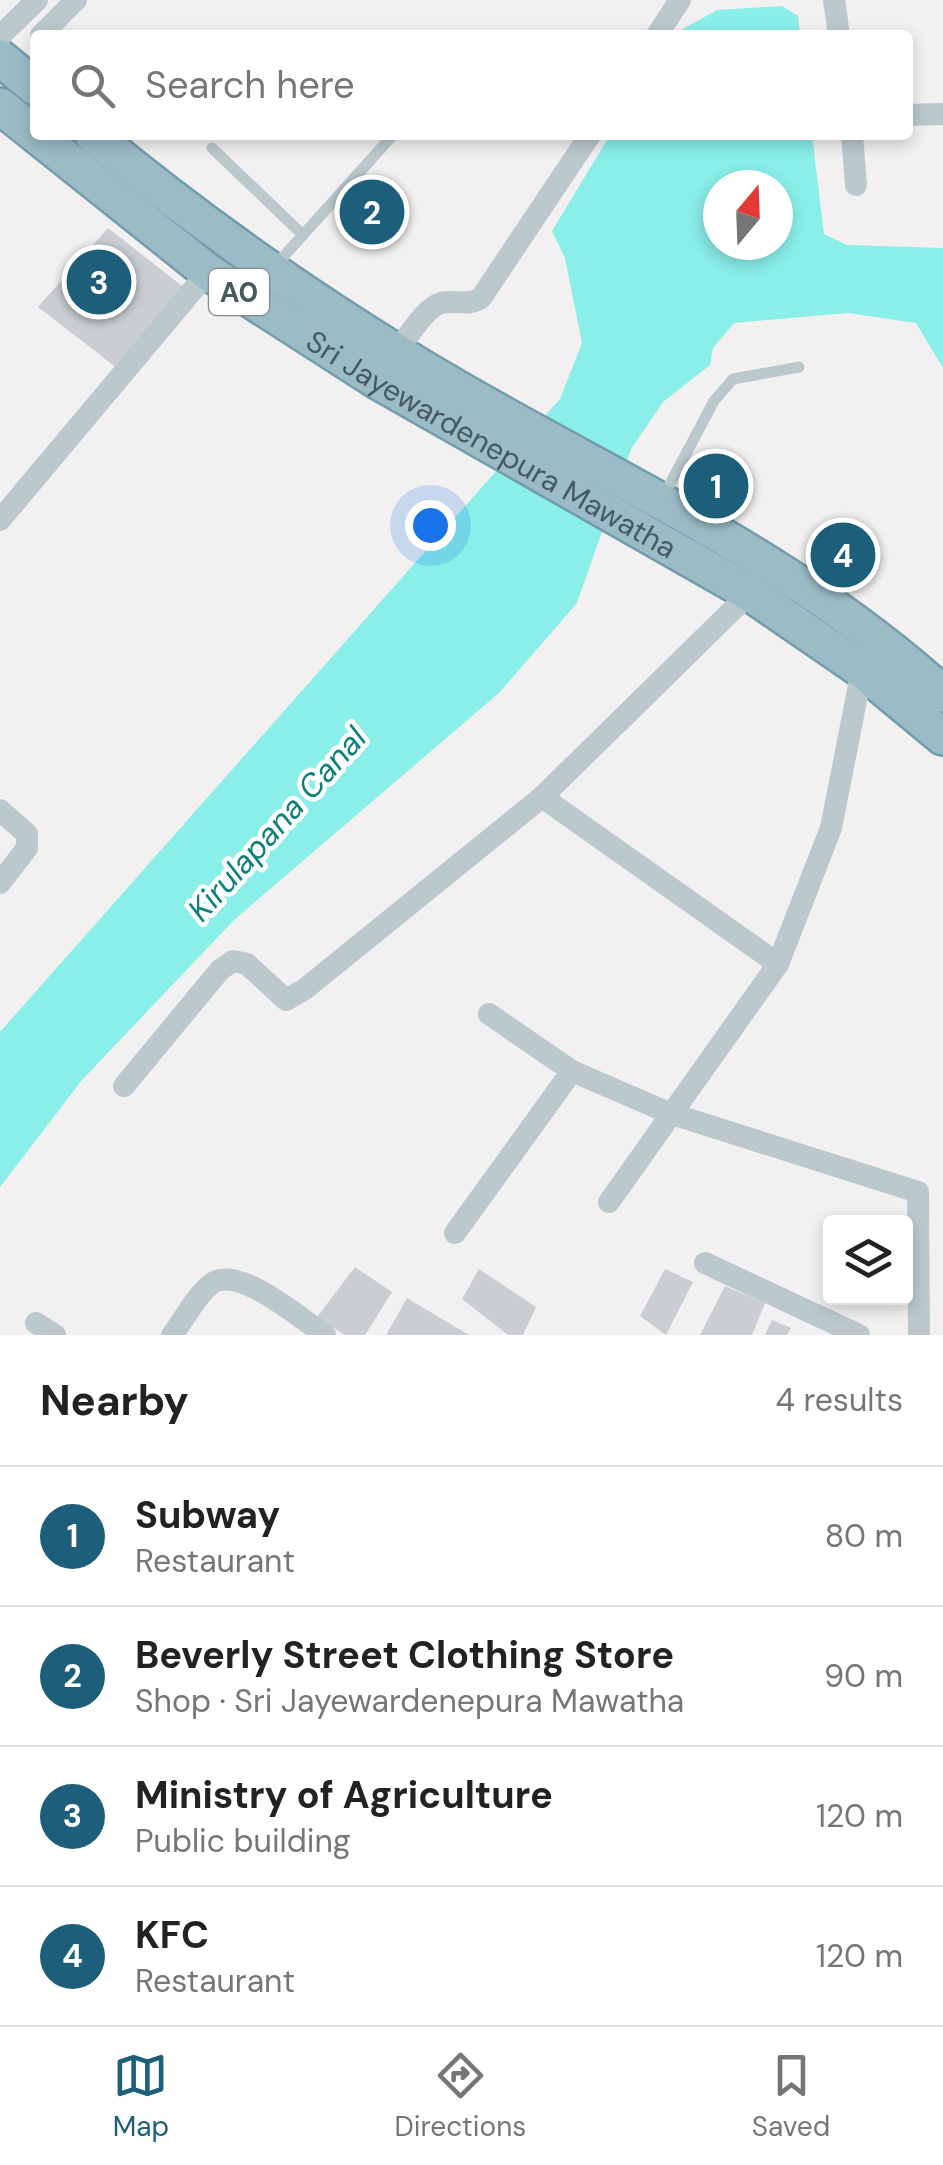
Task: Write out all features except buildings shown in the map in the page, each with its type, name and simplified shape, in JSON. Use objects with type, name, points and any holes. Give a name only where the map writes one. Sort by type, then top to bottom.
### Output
[{"type":"highway","name":"Sri Jayewardenepura Mawatha","points":[[0,106],[30,130]]},
{"type":"highway","name":"Sri Jayewardenepura Mawatha","points":[[43,140],[208,272],[362,370],[669,503],[770,564],[943,694]]},
{"type":"highway","name":"Sri Jayewardenepura Mawatha","points":[[107,140],[272,270],[396,352],[504,434],[862,670],[943,736]]},
{"type":"street","points":[[11,62],[37,0]]},
{"type":"street","points":[[46,30],[76,0]]},
{"type":"street","points":[[659,30],[680,0]]},
{"type":"street","points":[[834,0],[838,30]]},
{"type":"street","points":[[11,62],[30,45]]},
{"type":"street","points":[[913,116],[943,114]]},
{"type":"street","points":[[396,352],[442,303],[470,305],[481,298],[587,140]]},
{"type":"street","points":[[852,140],[856,185]]},
{"type":"street","points":[[0,520],[208,272]]},
{"type":"street","points":[[124,1086],[220,970],[233,960],[247,964],[286,1000],[304,988],[542,798],[750,594]]},
{"type":"street","points":[[609,1202],[778,964],[831,828],[862,670]]},
{"type":"street","points":[[542,798],[778,964]]},
{"type":"street","points":[[0,810],[27,834],[27,848],[0,883]]},
{"type":"street","points":[[489,1014],[572,1071],[668,1114],[918,1192],[919,1335]]},
{"type":"street","points":[[455,1233],[572,1071]]},
{"type":"street","points":[[705,1264],[859,1335]]},
{"type":"street","points":[[172,1335],[211,1284],[227,1277],[246,1282],[325,1335]]},
{"type":"lane","points":[[272,270],[389,140]]},
{"type":"lane","points":[[212,148],[303,234]]},
{"type":"lane","points":[[669,503],[714,401],[733,378],[799,367]]},
{"type":"water","points":[[782,6],[798,16],[799,30],[681,30],[717,10]]},
{"type":"water","name":"Kirulapana Canal","points":[[607,140],[813,140],[824,234],[847,245],[943,248],[943,368],[916,323],[848,313],[734,323],[713,348],[710,365],[663,402],[631,449],[577,603],[499,693],[234,920],[82,1080],[0,1187],[0,1032],[560,399],[582,343],[565,258],[552,231]]},
{"type":"place","name":"Beverly Street Clothing Store","points":[[372,212]]},
{"type":"place","name":"Ministry of Agriculture","points":[[99,282]]},
{"type":"place","name":"Subway","points":[[716,486]]},
{"type":"place","name":"KFC","points":[[843,555]]}]
